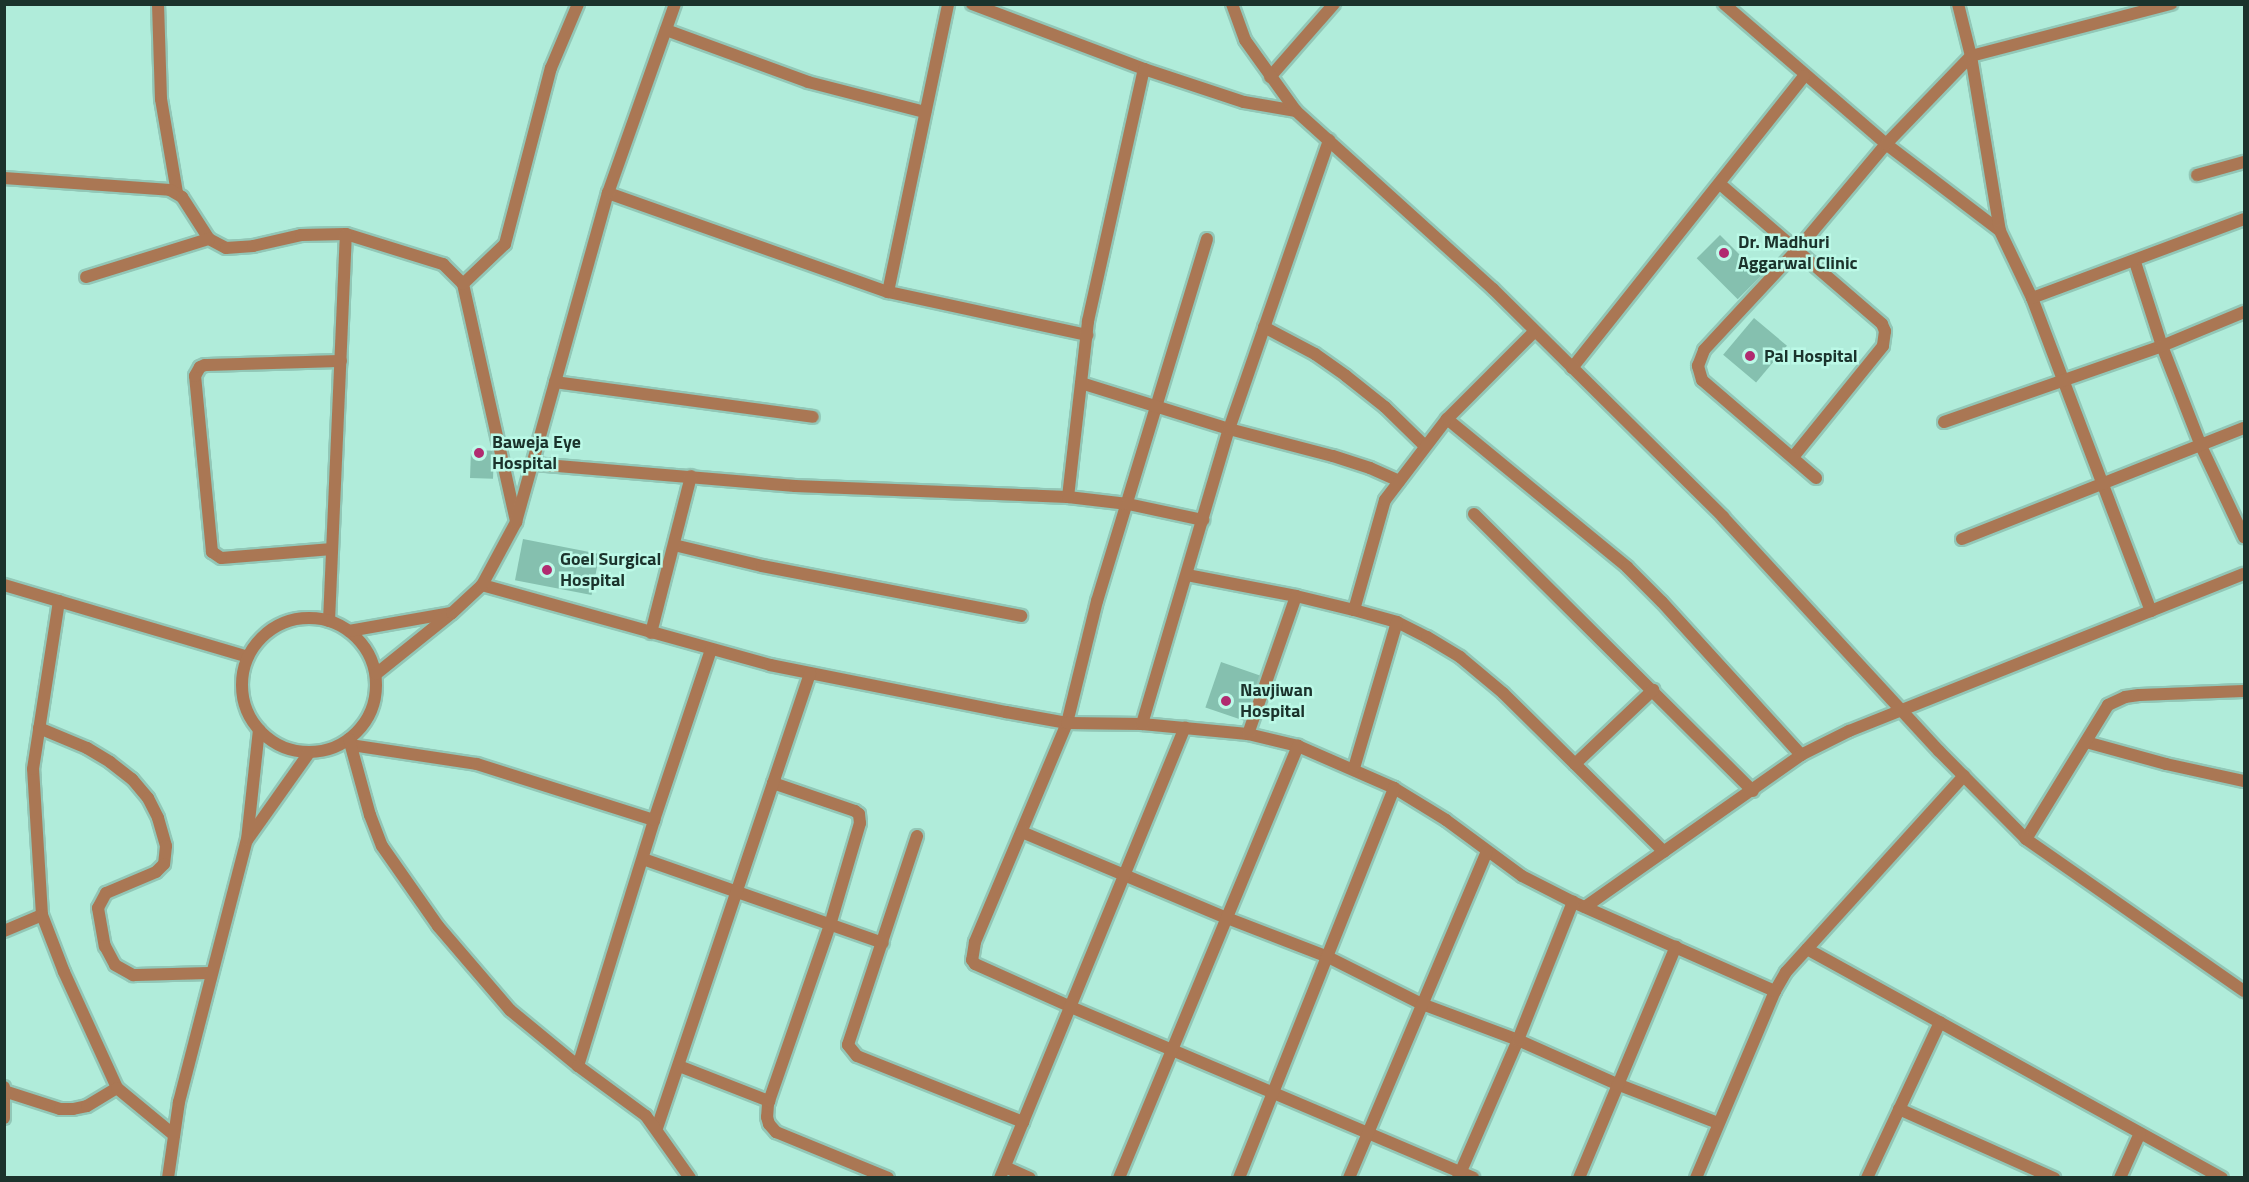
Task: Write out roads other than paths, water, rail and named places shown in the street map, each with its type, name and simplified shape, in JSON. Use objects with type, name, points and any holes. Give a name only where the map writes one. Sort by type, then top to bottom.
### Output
[{"type":"street","points":[[158,4],[161,99],[177,193]]},
{"type":"street","points":[[463,284],[505,244],[550,68],[578,4]]},
{"type":"street","points":[[376,674],[452,613],[482,585],[516,522],[608,193],[675,4]]},
{"type":"street","points":[[888,292],[948,4]]},
{"type":"street","points":[[1232,4],[1245,40],[1296,111],[1535,331],[1723,517],[1901,710],[2026,838],[2244,991]]},
{"type":"street","points":[[1270,77],[1334,4]]},
{"type":"street","points":[[1724,4],[1804,76],[1886,144],[2000,231]]},
{"type":"street","points":[[1958,4],[1971,56],[2000,231],[2032,298],[2151,611]]},
{"type":"street","points":[[1816,478],[1702,380],[1698,366],[1704,350],[1797,250],[1886,144],[1971,56],[2171,4]]},
{"type":"street","points":[[979,6],[1144,69],[1244,102],[1296,111]]},
{"type":"street","points":[[666,30],[808,82],[925,112]]},
{"type":"street","points":[[1068,497],[1087,335],[1144,69]]},
{"type":"street","points":[[1572,368],[1804,76]]},
{"type":"street","points":[[1142,724],[1229,429],[1329,140]]},
{"type":"street","points":[[2197,175],[2244,162]]},
{"type":"street","points":[[4,178],[162,189],[177,193],[188,203],[209,239],[226,248],[242,248],[301,235],[346,234],[443,264],[463,284],[516,522]]},
{"type":"street","points":[[1720,184],[1882,324],[1886,336],[1883,346],[1793,457]]},
{"type":"street","points":[[608,193],[888,292],[1087,335]]},
{"type":"street","points":[[2032,298],[2135,262],[2244,219]]},
{"type":"street","points":[[329,621],[346,234]]},
{"type":"street","points":[[86,277],[209,239]]},
{"type":"street","points":[[1207,239],[1097,601],[1066,723],[975,942],[972,960],[975,964],[1171,1048],[1271,1094],[1369,1132],[1459,1175],[1473,1178]]},
{"type":"street","points":[[2135,262],[2162,346],[2201,446],[2244,537]]},
{"type":"street","points":[[1944,422],[2162,346],[2244,312]]},
{"type":"street","points":[[1264,327],[1315,354],[1346,376],[1385,407],[1425,446]]},
{"type":"street","points":[[1354,610],[1385,500],[1448,419],[1535,331]]},
{"type":"street","points":[[332,549],[221,558],[212,552],[195,376],[205,365],[340,361]]},
{"type":"street","points":[[555,382],[813,417]]},
{"type":"street","points":[[1081,383],[1229,429],[1333,456],[1371,468],[1399,481]]},
{"type":"street","points":[[1448,419],[1627,567],[1669,609],[1801,755]]},
{"type":"street","points":[[1962,539],[2244,428]]},
{"type":"street","points":[[534,464],[795,486],[1068,497],[1128,504],[1203,520]]},
{"type":"street","points":[[651,633],[691,476]]},
{"type":"street","points":[[1474,514],[1753,791]]},
{"type":"street","points":[[674,545],[762,566],[1021,616]]},
{"type":"street","points":[[1585,907],[1753,791],[1801,755],[1849,731],[2244,574]]},
{"type":"street","points":[[1186,575],[1296,596],[1397,622],[1460,657],[1503,693],[1664,852]]},
{"type":"street","points":[[4,585],[248,657]]},
{"type":"street","points":[[482,585],[711,650],[810,673],[1066,723],[1142,724],[1248,734],[1298,746],[1354,768],[1394,788],[1446,820],[1522,876],[1573,902],[1775,990]]},
{"type":"street","points":[[1248,734],[1296,596]]},
{"type":"street","points":[[59,601],[39,728],[33,791],[42,915],[68,982],[117,1088],[174,1135]]},
{"type":"street","points":[[349,631],[452,613]]},
{"type":"street","points":[[168,1178],[179,1102],[247,840],[259,730],[242,692],[248,657],[258,641],[279,625],[305,618],[329,621],[349,631],[367,651],[376,674],[370,714],[350,742],[326,751],[309,753],[287,749],[259,730]]},
{"type":"street","points":[[1354,768],[1397,622]]},
{"type":"street","points":[[578,1066],[654,820],[711,650]]},
{"type":"street","points":[[657,1128],[810,673]]},
{"type":"street","points":[[1575,764],[1653,690]]},
{"type":"street","points":[[2026,838],[2108,705],[2125,697],[2244,691]]},
{"type":"street","points":[[39,728],[87,748],[110,762],[132,779],[148,798],[158,818],[166,846],[164,864],[156,872],[106,893],[98,908],[105,946],[116,965],[133,975],[212,973]]},
{"type":"street","points":[[1030,1178],[1003,1172],[1185,728]]},
{"type":"street","points":[[350,742],[477,764],[654,820]]},
{"type":"street","points":[[350,742],[370,815],[382,846],[438,926],[510,1010],[578,1066],[630,1101],[657,1128],[690,1178]]},
{"type":"street","points":[[2086,742],[2244,781]]},
{"type":"street","points":[[1119,1178],[1298,746]]},
{"type":"street","points":[[247,840],[309,753]]},
{"type":"street","points":[[1696,1178],[1775,990],[1807,949],[1964,776]]},
{"type":"street","points":[[773,783],[860,814],[860,823],[830,924],[769,1101],[767,1117],[769,1124],[776,1132],[888,1178]]},
{"type":"street","points":[[1239,1178],[1394,788]]},
{"type":"street","points":[[1022,832],[1227,918],[1328,957],[1422,1004],[1518,1040],[1617,1084],[1718,1123]]},
{"type":"street","points":[[917,836],[883,943],[848,1039],[851,1051],[857,1056],[1023,1122]]},
{"type":"street","points":[[1349,1178],[1487,852]]},
{"type":"street","points":[[643,859],[883,943]]},
{"type":"street","points":[[1459,1175],[1518,1040],[1573,902]]},
{"type":"street","points":[[4,931],[42,915]]},
{"type":"street","points":[[1579,1178],[1676,946]]},
{"type":"street","points":[[1807,949],[2222,1178]]},
{"type":"street","points":[[1867,1178],[1940,1022]]},
{"type":"street","points":[[679,1066],[769,1101]]},
{"type":"street","points":[[4,1118],[5,1090],[60,1109],[74,1109],[87,1106],[117,1088]]},
{"type":"street","points":[[1899,1109],[2054,1178]]},
{"type":"street","points":[[2120,1178],[2140,1132]]},
{"type":"place","name":"Dr. Madhuri Aggarwal Clinic","points":[[1724,253]]},
{"type":"place","name":"Pal Hospital","points":[[1750,356]]},
{"type":"place","name":"Baweja Eye Hospital","points":[[479,453]]},
{"type":"place","name":"Goel Surgical Hospital","points":[[547,570]]},
{"type":"place","name":"Navjiwan Hospital","points":[[1226,701]]}]
